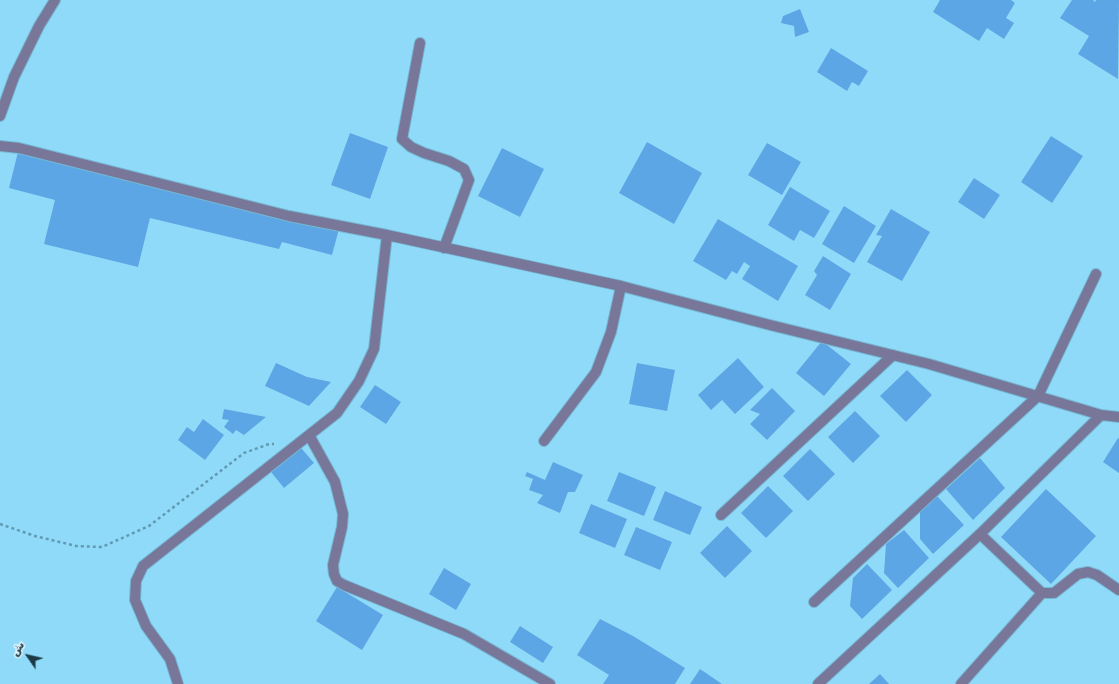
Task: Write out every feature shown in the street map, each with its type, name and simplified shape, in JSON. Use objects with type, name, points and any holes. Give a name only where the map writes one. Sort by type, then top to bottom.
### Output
[{"type":"street","points":[[0,116],[14,77],[39,26],[55,0]]},
{"type":"street","points":[[420,43],[402,139],[411,147],[449,161],[464,169],[469,180],[444,248]]},
{"type":"street","points":[[0,146],[19,148],[289,216],[387,235],[621,286],[930,364],[1101,415],[1119,417]]},
{"type":"street","points":[[178,684],[170,659],[146,626],[135,600],[136,581],[138,576],[143,566],[337,413],[359,381],[374,350],[387,235]]},
{"type":"street","points":[[814,602],[1038,396],[1096,274]]},
{"type":"street","points":[[544,441],[596,372],[611,332],[621,286]]},
{"type":"street","points":[[721,515],[893,355]]},
{"type":"street","points":[[818,684],[980,534],[1101,415]]},
{"type":"street","points":[[309,435],[335,482],[341,503],[343,514],[342,527],[333,565],[334,574],[337,581],[464,634],[550,684]]},
{"type":"street","points":[[980,534],[1042,593],[1054,593],[1078,574],[1088,572],[1098,575],[1119,590]]},
{"type":"street","points":[[961,684],[1042,593]]},
{"type":"path","points":[[0,524],[34,536],[76,546],[102,547],[149,526],[244,453],[269,444],[277,443]]},
{"type":"building","points":[[940,0],[1011,0],[1015,3],[1006,18],[1014,23],[1004,39],[987,28],[979,41],[933,12]]},
{"type":"building","points":[[1072,0],[1093,0],[1095,2],[1096,0],[1119,0],[1118,79],[1078,54],[1089,36],[1060,18]]},
{"type":"building","points":[[800,9],[809,32],[795,37],[794,26],[781,23],[783,16]]},
{"type":"building","points":[[831,48],[868,71],[859,86],[852,82],[847,91],[817,72]]},
{"type":"building","points":[[350,133],[388,147],[370,199],[331,185]]},
{"type":"building","points":[[1051,136],[1083,156],[1052,203],[1021,182]]},
{"type":"building","points":[[647,142],[702,173],[674,224],[619,193]]},
{"type":"building","points":[[767,143],[801,162],[782,195],[748,175]]},
{"type":"building","points":[[19,148],[339,229],[332,255],[282,242],[279,249],[150,218],[138,267],[44,244],[55,200],[9,188]]},
{"type":"building","points":[[502,148],[544,169],[520,217],[478,196]]},
{"type":"building","points":[[974,178],[1000,195],[984,219],[958,202]]},
{"type":"building","points":[[790,187],[830,211],[814,238],[800,230],[794,241],[768,225]]},
{"type":"building","points":[[844,206],[876,226],[854,263],[822,244]]},
{"type":"building","points":[[891,209],[930,232],[902,281],[867,262],[882,236],[876,235]]},
{"type":"building","points":[[718,219],[798,266],[778,301],[742,279],[750,266],[744,262],[737,274],[732,271],[726,280],[693,261]]},
{"type":"building","points":[[823,256],[851,274],[830,310],[805,295],[817,275],[814,271]]},
{"type":"building","points":[[822,341],[851,364],[824,396],[796,373]]},
{"type":"building","points":[[738,358],[764,387],[735,414],[722,400],[711,410],[698,395]]},
{"type":"building","points":[[276,363],[307,377],[331,382],[309,406],[265,386]]},
{"type":"building","points":[[637,363],[675,370],[667,411],[629,404]]},
{"type":"building","points":[[907,370],[932,395],[906,422],[880,396]]},
{"type":"building","points":[[375,385],[401,402],[386,424],[360,407]]},
{"type":"building","points":[[772,388],[795,411],[767,440],[750,424],[760,414],[750,410]]},
{"type":"building","points":[[224,409],[266,417],[244,435],[236,430],[233,434],[224,427],[229,420],[222,419]]},
{"type":"building","points":[[855,411],[880,436],[853,463],[828,437]]},
{"type":"building","points":[[203,419],[224,435],[205,460],[178,440],[187,427],[194,432]]},
{"type":"building","points":[[1118,438],[1119,439],[1119,473],[1103,462]]},
{"type":"building","points":[[296,442],[314,463],[284,488],[267,467]]},
{"type":"building","points":[[810,449],[835,474],[808,501],[783,476]]},
{"type":"building","points":[[980,458],[1005,488],[973,520],[946,489]]},
{"type":"building","points":[[553,462],[583,475],[575,492],[568,492],[560,513],[537,503],[543,495],[529,490],[533,479],[525,476],[527,472],[545,480]]},
{"type":"building","points":[[619,472],[656,487],[644,516],[607,501]]},
{"type":"building","points":[[768,486],[793,511],[766,538],[741,513]]},
{"type":"building","points":[[1046,489],[1096,536],[1051,584],[1001,537]]},
{"type":"building","points":[[665,491],[702,507],[690,535],[653,520]]},
{"type":"building","points":[[937,496],[964,525],[933,554],[920,539],[920,512]]},
{"type":"building","points":[[591,504],[627,519],[615,548],[579,533]]},
{"type":"building","points":[[727,526],[752,551],[725,578],[700,553]]},
{"type":"building","points":[[636,527],[672,542],[660,570],[624,555]]},
{"type":"building","points":[[904,530],[929,558],[898,588],[884,573],[886,544]]},
{"type":"building","points":[[867,564],[892,590],[862,619],[850,606],[853,578]]},
{"type":"building","points":[[444,568],[471,584],[456,610],[429,594]]},
{"type":"building","points":[[337,587],[383,615],[362,650],[316,621]]},
{"type":"building","points":[[600,619],[633,636],[685,668],[675,684],[603,684],[609,675],[577,655]]},
{"type":"building","points":[[520,626],[553,647],[543,663],[510,642]]},
{"type":"building","points":[[700,669],[722,684],[690,684]]},
{"type":"building","points":[[880,674],[889,684],[869,684]]}]
